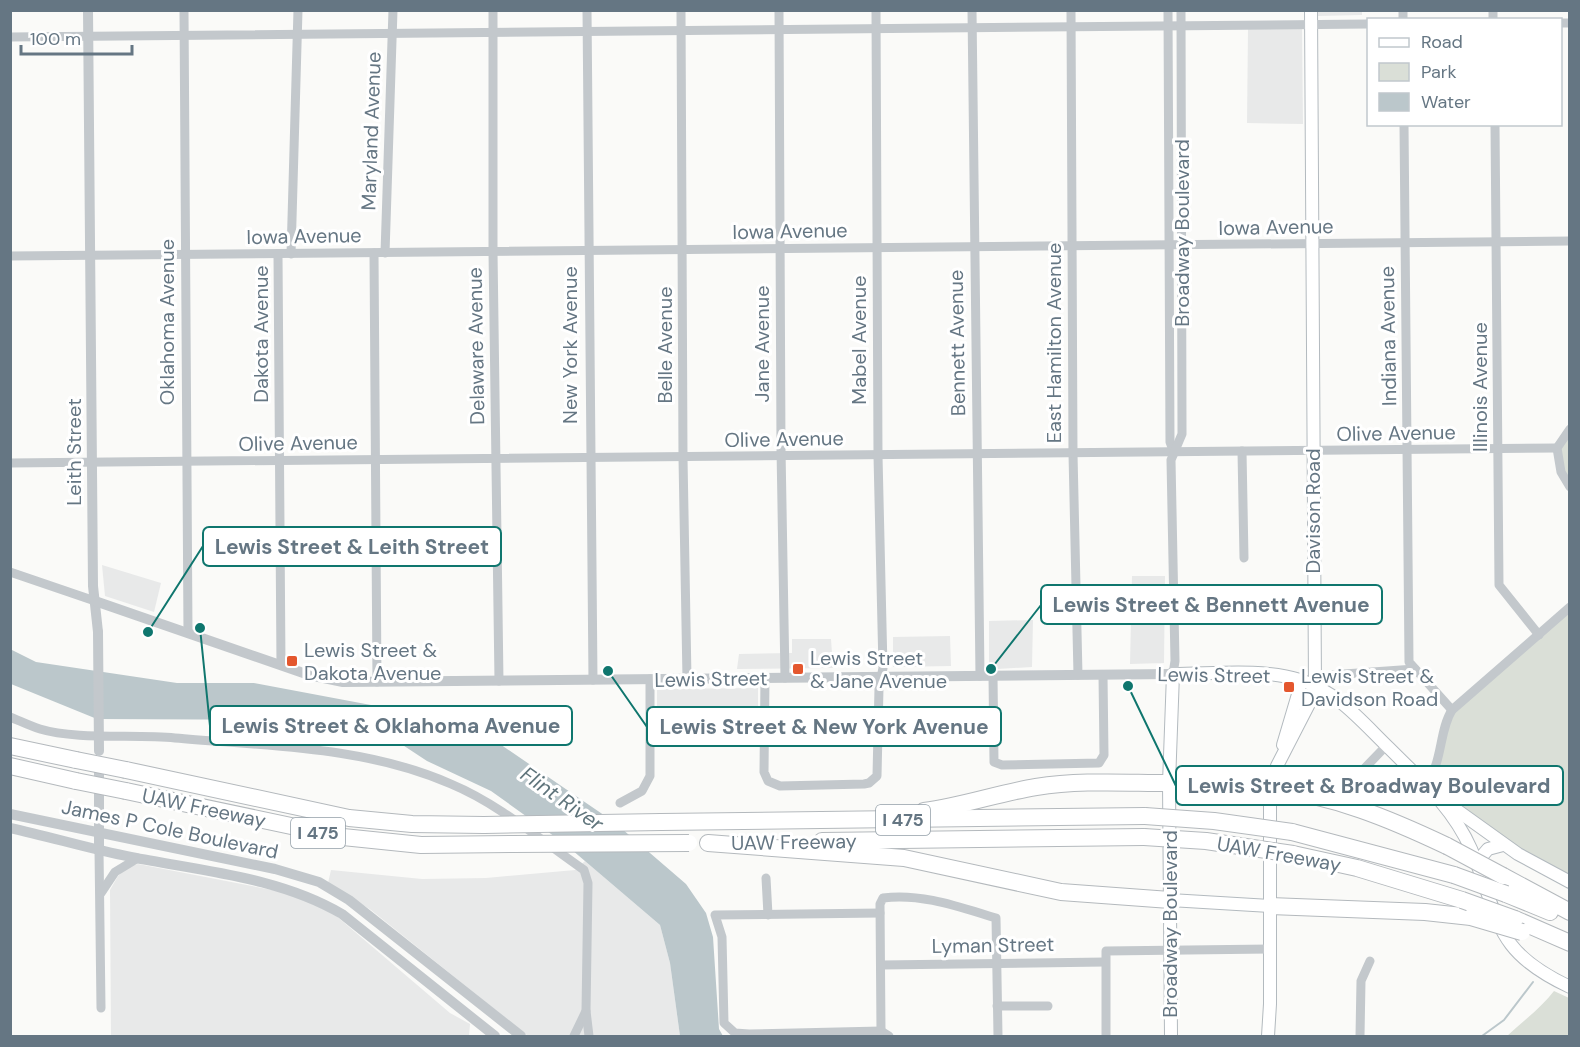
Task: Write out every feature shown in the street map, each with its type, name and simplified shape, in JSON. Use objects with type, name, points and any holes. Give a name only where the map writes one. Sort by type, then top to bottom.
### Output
[{"type":"highway","name":"UAW Freeway","points":[[10,746],[349,818],[412,824],[1145,816],[1214,821],[1292,832],[1454,874],[1569,921]]},
{"type":"highway","name":"UAW Freeway","points":[[10,766],[343,837],[421,845],[1144,837],[1206,841],[1293,854],[1357,868],[1462,900],[1569,945]]},
{"type":"highway","points":[[853,820],[960,806],[1050,785],[1088,782],[1169,783]]},
{"type":"highway","points":[[1270,789],[1318,797],[1362,809],[1447,846],[1569,912]]},
{"type":"highway","points":[[708,843],[904,858],[939,863],[1061,892],[1170,900]]},
{"type":"highway","points":[[1270,906],[1425,912],[1518,925]]},
{"type":"main road","name":"Davison Road","points":[[1268,1036],[1270,789],[1277,766],[1304,717],[1315,686],[1311,10]]},
{"type":"main road","name":"Lewis Street","points":[[1173,674],[1264,674],[1299,680],[1315,686],[1347,706],[1445,805]]},
{"type":"main road","name":"Broadway Boulevard","points":[[1171,1036],[1169,783],[1173,674]]},
{"type":"main road","points":[[1277,766],[1299,691],[1299,680]]},
{"type":"main road","points":[[1169,783],[1270,789]]},
{"type":"main road","points":[[1445,805],[1458,811],[1503,845],[1569,882]]},
{"type":"main road","points":[[1445,805],[1468,843],[1491,908],[1511,946],[1542,973],[1569,987]]},
{"type":"main road","points":[[1476,863],[1488,849],[1503,845]]},
{"type":"main road","points":[[1170,900],[1270,906]]},
{"type":"street","name":"Leith Street","points":[[88,10],[92,462],[95,601],[98,632],[101,1008]]},
{"type":"street","name":"Oklahoma Avenue","points":[[183,10],[188,633]]},
{"type":"street","name":"Dakota Avenue","points":[[291,254],[298,10]]},
{"type":"street","name":"Maryland Avenue","points":[[385,253],[393,10]]},
{"type":"street","name":"Delaware Avenue","points":[[494,10],[493,252],[499,681]]},
{"type":"street","name":"New York Avenue","points":[[587,10],[589,458],[593,680]]},
{"type":"street","name":"Belle Avenue","points":[[681,10],[683,458],[687,679]]},
{"type":"street","name":"Jane Avenue","points":[[779,10],[781,457],[785,678]]},
{"type":"street","name":"Mabel Avenue","points":[[765,678],[765,772],[768,781],[780,786],[864,784],[878,776],[881,677],[876,10]]},
{"type":"street","name":"Bennett Avenue","points":[[972,10],[980,676]]},
{"type":"street","name":"East Hamilton Avenue","points":[[1071,10],[1073,454],[1078,675]]},
{"type":"street","name":"Broadway Boulevard","points":[[1168,10],[1170,442],[1174,453],[1173,674]]},
{"type":"street","name":"Broadway Boulevard","points":[[1174,453],[1182,434],[1181,10]]},
{"type":"street","points":[[10,37],[392,31],[1367,24]]},
{"type":"street","name":"Indiana Avenue","points":[[1404,126],[1409,662],[1452,710]]},
{"type":"street","name":"Illinois Avenue","points":[[1495,126],[1499,585],[1539,635]]},
{"type":"street","name":"Iowa Avenue","points":[[10,256],[1569,242]]},
{"type":"street","points":[[374,253],[377,682]]},
{"type":"street","name":"Dakota Avenue","points":[[278,255],[281,665]]},
{"type":"street","points":[[1170,351],[1183,351]]},
{"type":"street","points":[[1569,429],[1557,448],[1561,472],[1569,487]]},
{"type":"street","name":"Olive Avenue","points":[[10,463],[1557,448]]},
{"type":"street","points":[[1242,451],[1244,558]]},
{"type":"street","name":"Lewis Street","points":[[10,572],[326,679],[377,682],[1173,674]]},
{"type":"street","points":[[1425,784],[1435,771],[1442,731],[1452,710],[1569,608]]},
{"type":"street","points":[[1315,686],[1322,678],[1330,675],[1415,669]]},
{"type":"street","points":[[993,676],[994,762],[1099,763],[1104,756],[1104,675]]},
{"type":"street","points":[[620,802],[642,791],[650,776],[650,679]]},
{"type":"street","points":[[10,717],[40,729],[69,734],[139,735],[331,752],[411,769],[453,784],[494,808],[585,870],[588,883],[586,1011],[589,1036]]},
{"type":"street","points":[[1360,773],[1386,746]]},
{"type":"street","name":"James P Cole Boulevard","points":[[10,814],[275,869],[319,882],[349,900],[521,1036]]},
{"type":"street","name":"James P Cole Boulevard","points":[[10,828],[99,850],[273,885],[315,898],[342,914],[495,1036]]},
{"type":"street","points":[[101,893],[116,872],[138,858]]},
{"type":"street","points":[[766,878],[768,915]]},
{"type":"street","points":[[880,914],[715,915],[722,937],[722,1014],[728,1029],[735,1033],[749,1034],[885,1034],[880,914],[883,898],[899,896],[930,900],[996,918],[998,1036]]},
{"type":"street","points":[[1106,1036],[1106,951],[1270,949]]},
{"type":"street","points":[[1360,1036],[1361,981],[1370,961]]},
{"type":"street","name":"Lyman Street","points":[[881,965],[1105,962]]},
{"type":"street","points":[[997,1006],[1048,1006]]},
{"type":"street","points":[[574,1036],[586,1011]]},
{"type":"shaded area","points":[[1318,11],[1362,11],[1362,15],[1318,16]]},
{"type":"shaded area","points":[[1248,29],[1302,29],[1303,124],[1247,123]]},
{"type":"shaded area","points":[[102,565],[161,583],[154,612],[105,596]]},
{"type":"shaded area","points":[[1132,576],[1165,576],[1164,663],[1130,664]]},
{"type":"shaded area","points":[[1033,620],[1032,667],[997,669],[989,663],[989,621]]},
{"type":"shaded area","points":[[950,636],[951,666],[893,667],[893,637]]},
{"type":"shaded area","points":[[792,639],[831,639],[833,668],[737,669],[739,654],[792,653]]},
{"type":"shaded area","points":[[758,688],[758,727],[690,727],[689,717],[657,716],[657,689]]},
{"type":"shaded area","points":[[585,861],[660,925],[670,963],[680,1036],[528,1036],[371,910],[328,883],[331,870],[422,879],[486,878],[575,870]]},
{"type":"shaded area","points":[[138,864],[288,893],[334,914],[450,1013],[470,1024],[469,1036],[111,1036],[110,890],[118,876],[127,867]]},
{"type":"green space","points":[[1569,429],[1569,487],[1557,448]]},
{"type":"green space","points":[[1569,607],[1569,881],[1445,805],[1435,772],[1448,717]]},
{"type":"green space","points":[[1554,991],[1569,998],[1569,1036],[1507,1036],[1538,1009]]},
{"type":"water","name":"Flint River","points":[[10,649],[36,662],[177,683],[254,683],[440,718],[478,729],[614,822],[686,884],[706,913],[713,937],[719,1029],[723,1036],[680,1036],[670,963],[660,925],[565,844],[491,791],[427,761],[386,734],[283,720],[97,719],[11,684]]},
{"type":"waterway","points":[[1482,1036],[1504,1020],[1533,982]]},
{"type":"place","name":"Lewis Street & Oklahoma Avenue","points":[[200,628]]},
{"type":"place","name":"Lewis Street & Leith Street","points":[[148,632]]},
{"type":"place","name":"Lewis Street & Dakota Avenue","points":[[292,661]]},
{"type":"place","name":"Lewis Street & Jane Avenue","points":[[798,669]]},
{"type":"place","name":"Lewis Street & Bennett Avenue","points":[[991,669]]},
{"type":"place","name":"Lewis Street & New York Avenue","points":[[608,671]]},
{"type":"place","name":"Lewis Street & Broadway Boulevard","points":[[1128,686]]},
{"type":"place","name":"Lewis Street & Davidson Road","points":[[1289,687]]}]
